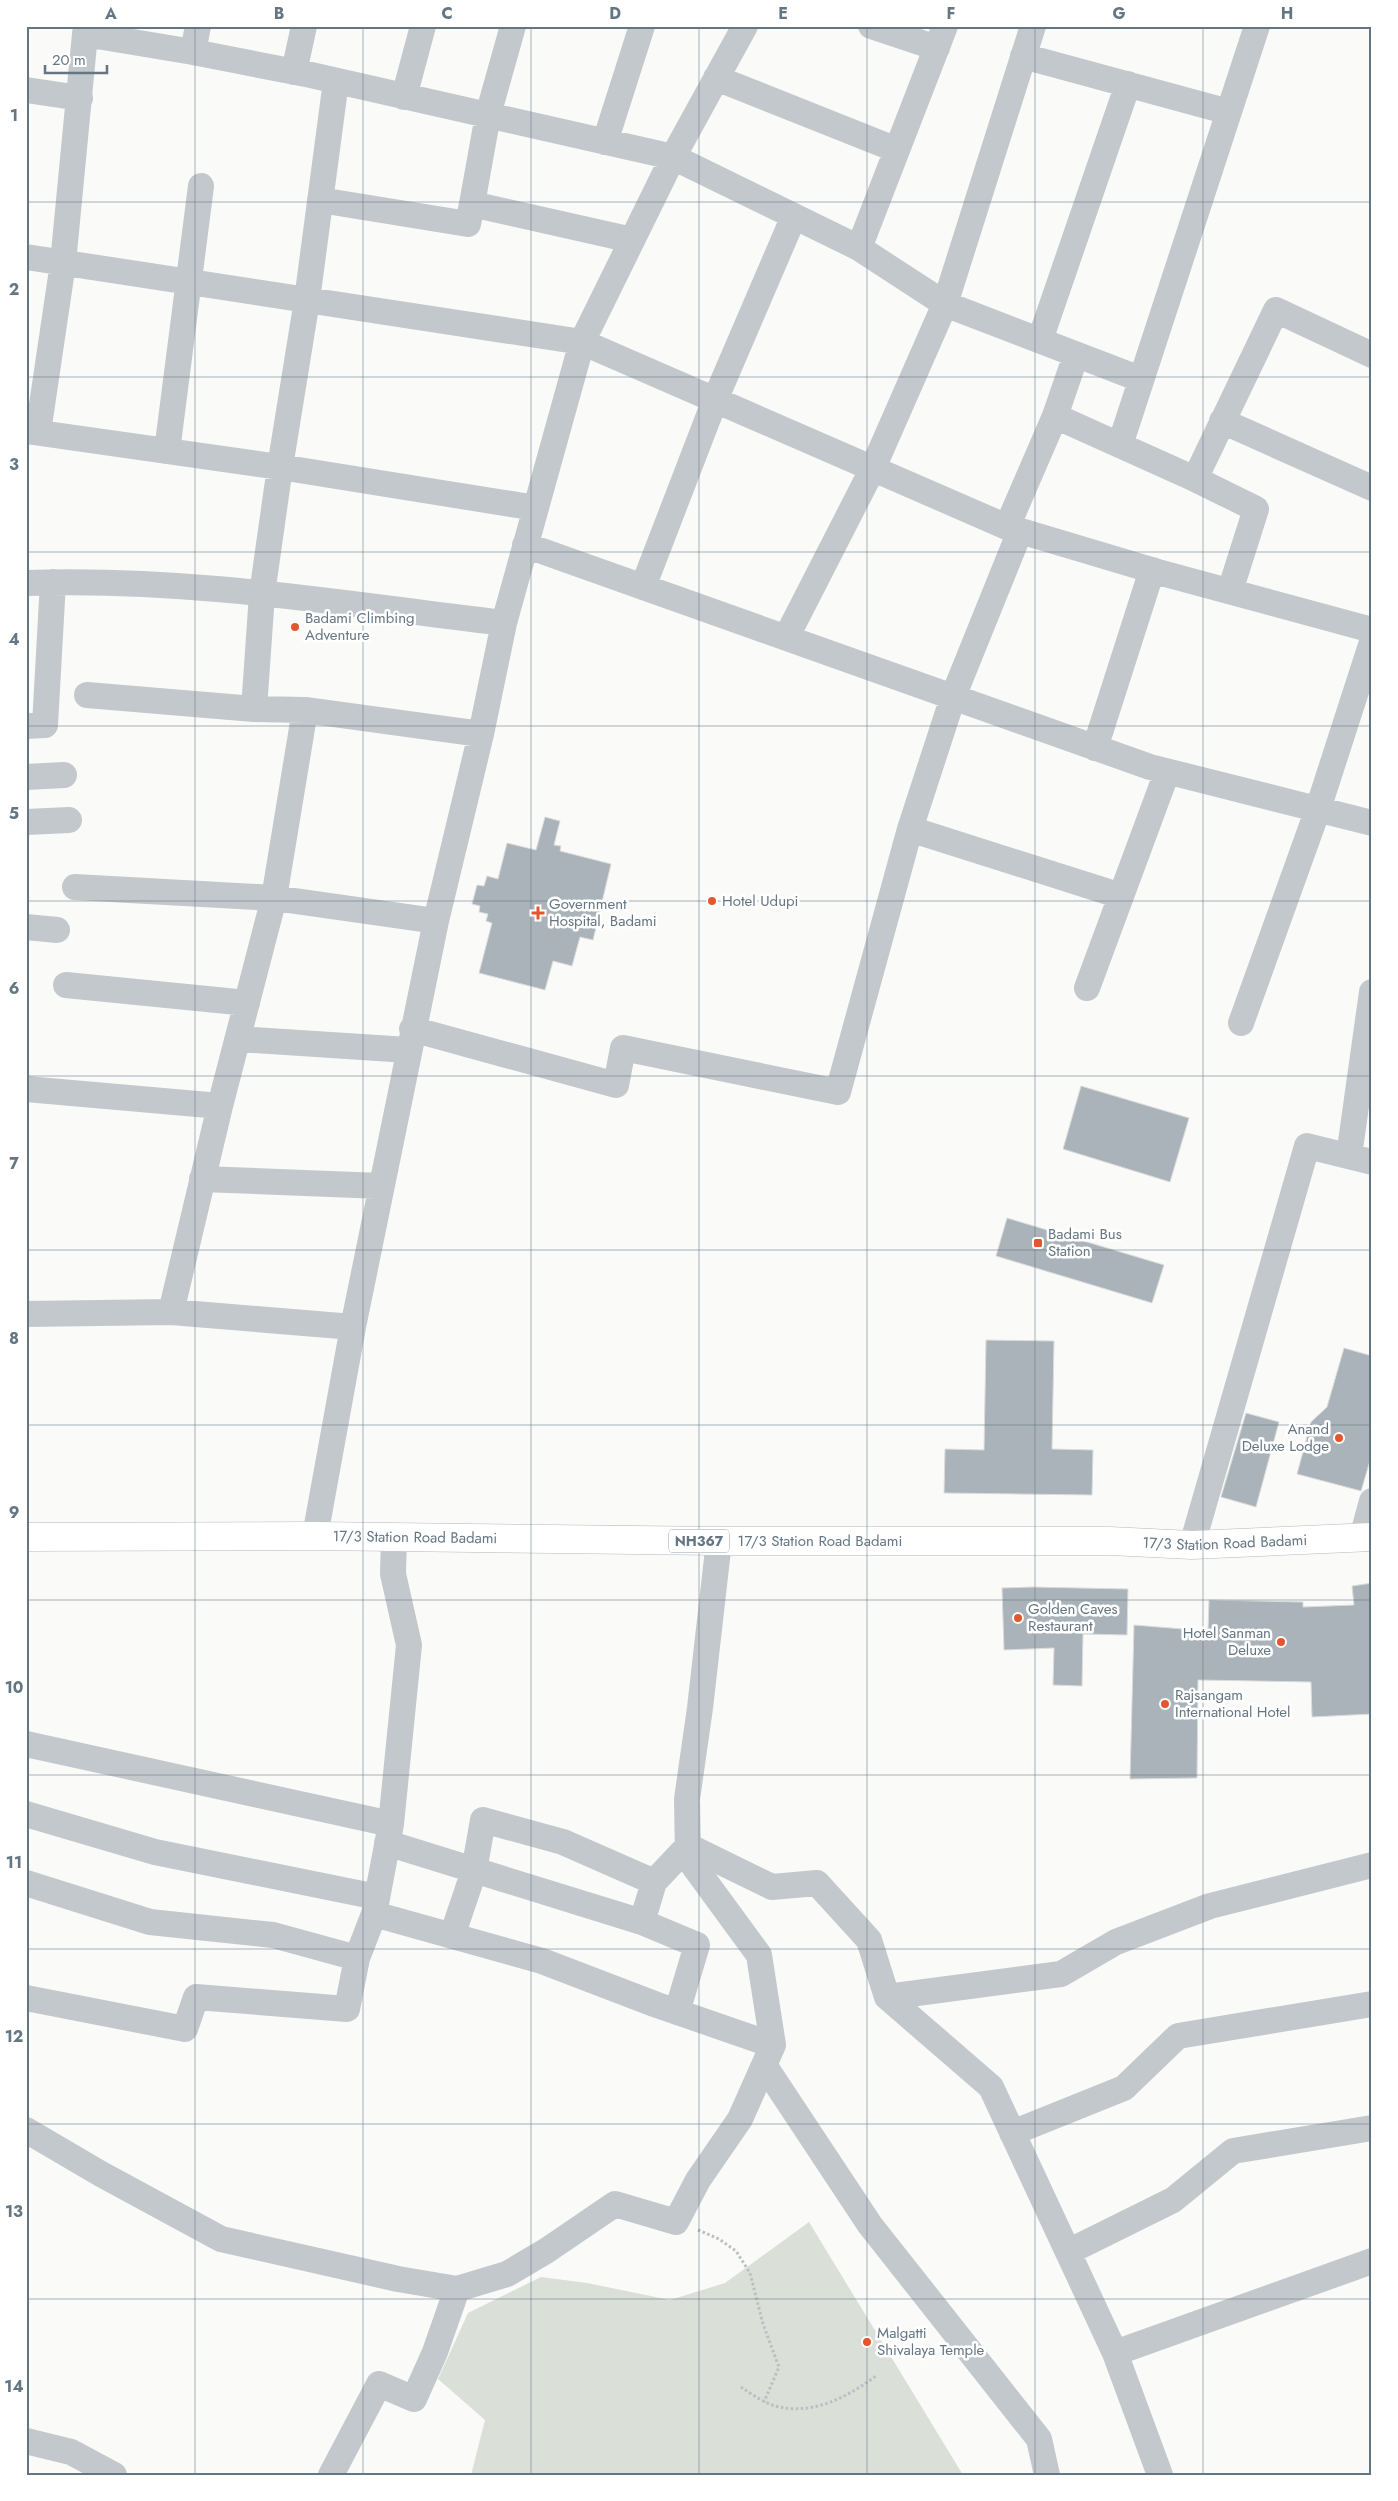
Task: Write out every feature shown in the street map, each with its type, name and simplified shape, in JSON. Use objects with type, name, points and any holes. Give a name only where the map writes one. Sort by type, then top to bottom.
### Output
[{"type":"highway","name":"17/3 Station Road Badami","points":[[26,1537],[315,1536],[719,1541],[1110,1541],[1192,1545],[1367,1538]]},
{"type":"street","points":[[194,52],[198,26]]},
{"type":"street","points":[[294,72],[304,26]]},
{"type":"street","points":[[404,96],[423,26]]},
{"type":"street","points":[[320,200],[468,224],[488,115],[514,26]]},
{"type":"street","points":[[605,142],[642,26]]},
{"type":"street","points":[[315,1536],[353,1327],[410,1039],[436,921],[481,734],[504,623],[582,342],[673,157],[745,26]]},
{"type":"street","points":[[859,248],[941,37],[871,26]]},
{"type":"street","points":[[786,638],[872,468],[945,304],[1033,26]]},
{"type":"street","points":[[1120,446],[1140,379],[1257,26]]},
{"type":"street","points":[[536,508],[280,467],[32,431],[63,264],[85,30],[336,81],[673,157],[859,248],[945,304],[1140,379]]},
{"type":"street","points":[[1023,56],[1229,112]]},
{"type":"street","points":[[716,78],[897,150]]},
{"type":"street","points":[[254,709],[262,594],[307,300],[336,81]]},
{"type":"street","points":[[1040,340],[1128,84]]},
{"type":"street","points":[[26,90],[80,98]]},
{"type":"street","points":[[167,451],[201,186]]},
{"type":"street","points":[[472,204],[632,240]]},
{"type":"street","points":[[643,587],[716,400],[794,216]]},
{"type":"street","points":[[26,257],[582,342],[1013,529],[1152,570],[1372,630]]},
{"type":"street","points":[[1195,479],[1276,310],[1372,355]]},
{"type":"street","points":[[238,1039],[410,1039],[616,1085],[623,1048],[838,1092],[910,829],[953,697],[1076,355]]},
{"type":"street","points":[[1055,416],[1195,479],[1256,509],[1230,591]]},
{"type":"street","points":[[1222,421],[1372,488]]},
{"type":"street","points":[[525,545],[1094,748],[1167,772],[1372,823]]},
{"type":"street","points":[[1094,748],[1152,570]]},
{"type":"street","points":[[26,583],[96,580],[262,594],[504,623]]},
{"type":"street","points":[[26,726],[45,725],[53,582]]},
{"type":"street","points":[[1241,1023],[1318,809],[1372,642]]},
{"type":"street","points":[[86,695],[254,709],[305,710],[481,734]]},
{"type":"street","points":[[171,1312],[220,1106],[274,898],[305,710]]},
{"type":"street","points":[[1087,988],[1167,772]]},
{"type":"street","points":[[26,776],[64,776]]},
{"type":"street","points":[[26,822],[69,820]]},
{"type":"street","points":[[910,829],[1121,896]]},
{"type":"street","points":[[75,887],[274,898],[436,921]]},
{"type":"street","points":[[26,927],[57,930]]},
{"type":"street","points":[[66,985],[247,1003]]},
{"type":"street","points":[[1192,1545],[1307,1146],[1360,1159],[1372,992]]},
{"type":"street","points":[[26,1089],[220,1106]]},
{"type":"street","points":[[202,1179],[381,1186]]},
{"type":"street","points":[[26,1314],[171,1312],[353,1327]]},
{"type":"street","points":[[1367,1538],[1372,1501]]},
{"type":"street","points":[[26,1998],[185,2029],[196,1997],[347,2009],[357,1958],[375,1906],[389,1834],[409,1645],[393,1574],[394,1537]]},
{"type":"street","points":[[719,1541],[700,1708],[687,1799],[688,1858],[759,1955],[768,2055],[870,2225],[1039,2439],[1048,2475]]},
{"type":"street","points":[[26,1744],[389,1834],[474,1870],[642,1922],[697,1945],[677,2012]]},
{"type":"street","points":[[26,1814],[155,1852],[375,1906],[452,1936],[542,1961],[677,2012],[768,2055]]},
{"type":"street","points":[[452,1936],[474,1870],[483,1820],[564,1842],[654,1882]]},
{"type":"street","points":[[642,1922],[654,1882],[688,1846]]},
{"type":"street","points":[[688,1846],[772,1887],[817,1883],[869,1940],[887,1997],[991,2087],[1115,2353],[1160,2475]]},
{"type":"street","points":[[887,1997],[1061,1974],[1116,1942],[1210,1906],[1372,1865]]},
{"type":"street","points":[[26,1883],[150,1922],[273,1936],[357,1958]]},
{"type":"street","points":[[1012,2133],[1124,2088],[1178,2036],[1372,2004]]},
{"type":"street","points":[[26,2130],[101,2174],[221,2239],[398,2279],[457,2290],[507,2274],[546,2251],[615,2204],[676,2222],[698,2180],[740,2119],[768,2055]]},
{"type":"street","points":[[1068,2252],[1174,2200],[1233,2151],[1372,2128]]},
{"type":"street","points":[[1115,2353],[1372,2261]]},
{"type":"street","points":[[331,2475],[380,2384],[414,2399],[435,2352],[457,2290]]},
{"type":"street","points":[[26,2441],[71,2452],[114,2475]]},
{"type":"path","points":[[676,2222],[720,2239],[736,2251],[750,2273],[763,2324],[779,2368],[764,2402]]},
{"type":"path","points":[[740,2387],[764,2402],[776,2406],[804,2408],[828,2404],[852,2393],[876,2376]]},
{"type":"shaded area","points":[[809,2222],[963,2475],[471,2475],[485,2420],[438,2379],[468,2313],[541,2277],[587,2283],[670,2300],[725,2283]]},
{"type":"building","points":[[545,817],[560,821],[554,845],[561,846],[560,851],[611,864],[593,940],[580,937],[572,966],[553,961],[545,990],[479,973],[492,923],[486,921],[488,914],[479,912],[480,906],[472,904],[477,885],[484,886],[487,876],[498,879],[507,843],[536,850]]},
{"type":"building","points":[[1081,1086],[1189,1118],[1170,1182],[1063,1149]]},
{"type":"building","points":[[1007,1218],[1164,1265],[1152,1303],[996,1256]]},
{"type":"building","points":[[986,1340],[1054,1341],[1052,1449],[1093,1450],[1092,1495],[944,1493],[945,1449],[984,1450]]},
{"type":"building","name":"Anand Deluxe Lodge","points":[[1344,1348],[1372,1356],[1372,1454],[1361,1491],[1297,1474],[1311,1422],[1327,1407]]},
{"type":"building","points":[[1246,1413],[1279,1422],[1256,1507],[1221,1497]]},
{"type":"building","points":[[1372,1583],[1372,1714],[1312,1717],[1311,1682],[1198,1680],[1197,1778],[1130,1779],[1134,1625],[1208,1631],[1209,1600],[1303,1602],[1303,1607],[1354,1605],[1352,1586]]},
{"type":"building","points":[[1002,1588],[1128,1589],[1127,1635],[1083,1634],[1082,1686],[1053,1685],[1054,1648],[1004,1650]]},
{"type":"place","name":"Badami Climbing Adventure","points":[[295,627]]},
{"type":"place","name":"Hotel Udupi","points":[[712,901]]},
{"type":"place","name":"Government Hospital, Badami","points":[[538,913]]},
{"type":"place","name":"Badami Bus Station","points":[[1038,1243]]},
{"type":"place","name":"Anand Deluxe Lodge","points":[[1339,1438]]},
{"type":"place","name":"Golden Caves Restaurant","points":[[1018,1618]]},
{"type":"place","name":"Hotel Sanman Deluxe","points":[[1281,1642]]},
{"type":"place","name":"Rajsangam International Hotel","points":[[1165,1704]]},
{"type":"place","name":"Malgatti Shivalaya Temple","points":[[867,2342]]}]
